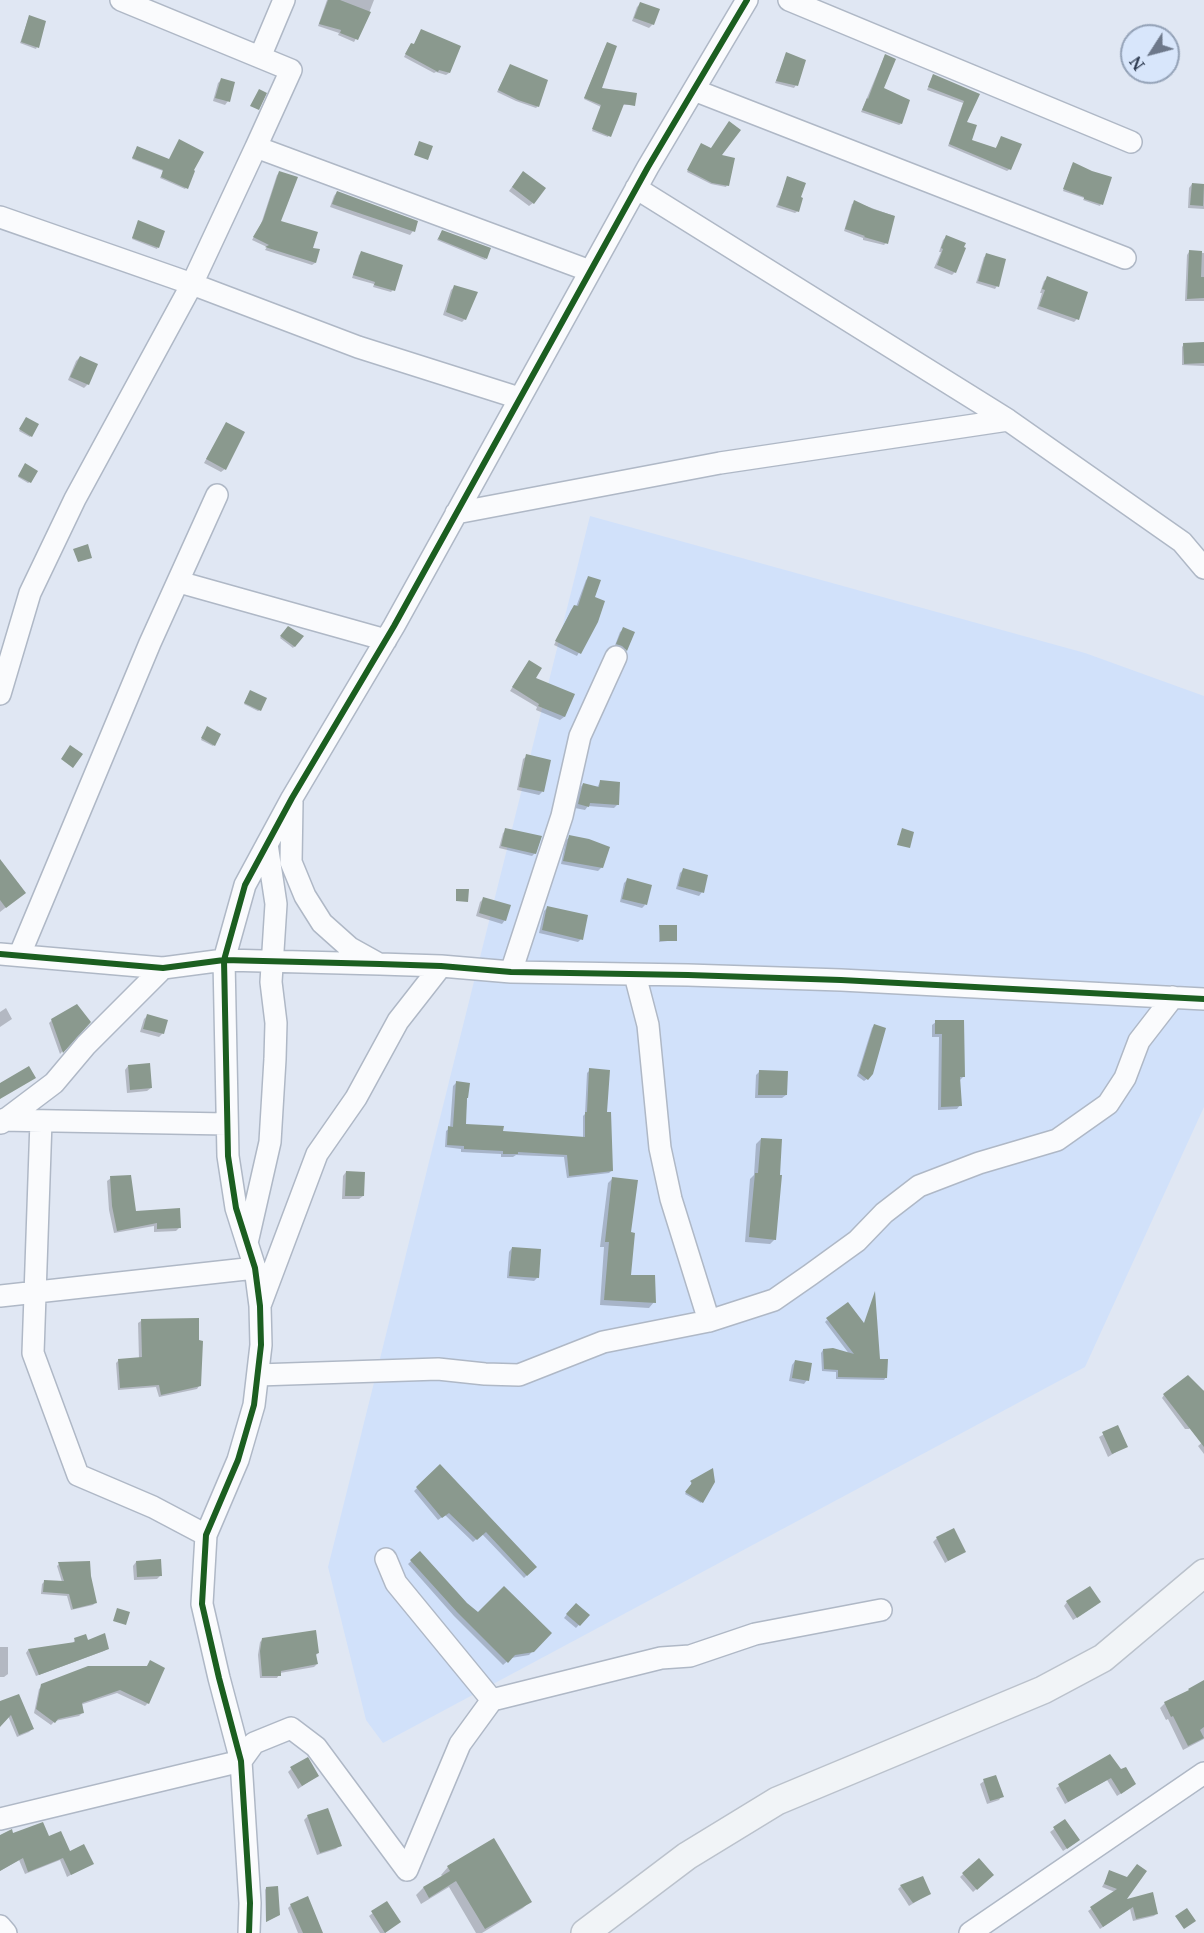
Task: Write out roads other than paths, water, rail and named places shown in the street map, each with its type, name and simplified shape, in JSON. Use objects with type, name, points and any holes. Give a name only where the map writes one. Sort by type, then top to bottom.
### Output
[{"type":"main road","points":[[585,1933],[687,1856],[777,1801],[1043,1690],[1103,1658],[1204,1573]]},
{"type":"street","points":[[0,694],[30,593],[75,499],[192,284],[291,70],[121,0]]},
{"type":"street","points":[[260,57],[284,0]]},
{"type":"street","points":[[249,1933],[241,1761],[202,1604],[206,1535],[238,1460],[254,1405],[261,1345],[260,1306],[255,1268],[236,1208],[228,1156],[224,960],[245,885],[292,798],[387,640],[636,188],[747,0]]},
{"type":"street","points":[[789,0],[1131,142]]},
{"type":"street","points":[[694,90],[1125,258]]},
{"type":"street","points":[[256,147],[590,271]]},
{"type":"street","points":[[636,188],[1008,420],[1182,542],[1204,568]]},
{"type":"street","points":[[0,218],[192,284],[358,347],[519,398]]},
{"type":"street","points":[[456,513],[720,463],[1008,420]]},
{"type":"street","points":[[218,495],[10,954],[163,968],[224,960],[380,964],[511,972],[688,975],[841,981],[1204,999]]},
{"type":"street","points":[[179,582],[387,640]]},
{"type":"street","points":[[511,972],[562,816],[580,736],[616,657]]},
{"type":"street","points":[[292,798],[291,862],[305,896],[322,923],[350,948],[380,964]]},
{"type":"street","points":[[247,1244],[270,1142],[276,1023],[271,982],[276,904],[267,844]]},
{"type":"street","points":[[260,1306],[317,1154],[356,1098],[398,1021],[441,966]]},
{"type":"street","points":[[2,1121],[54,1083],[86,1045],[163,968]]},
{"type":"street","points":[[635,975],[648,1025],[663,1159],[671,1199],[709,1322]]},
{"type":"street","points":[[258,1375],[438,1369],[519,1375],[603,1342],[709,1322],[774,1300],[857,1240],[884,1213],[919,1186],[979,1163],[1057,1140],[1108,1104],[1125,1078],[1139,1041],[1173,998]]},
{"type":"street","points":[[2,1121],[227,1124]]},
{"type":"street","points":[[41,1121],[33,1353],[78,1475],[153,1508],[206,1535]]},
{"type":"street","points":[[0,1296],[255,1268]]},
{"type":"street","points":[[386,1559],[396,1583],[492,1700]]},
{"type":"street","points":[[0,1819],[241,1761],[254,1743],[291,1728],[316,1747],[407,1870],[460,1744],[492,1700],[661,1658],[690,1656],[755,1634],[881,1610]]},
{"type":"street","points":[[970,1933],[1204,1773]]},
{"type":"street","points":[[0,1926],[6,1933]]}]
